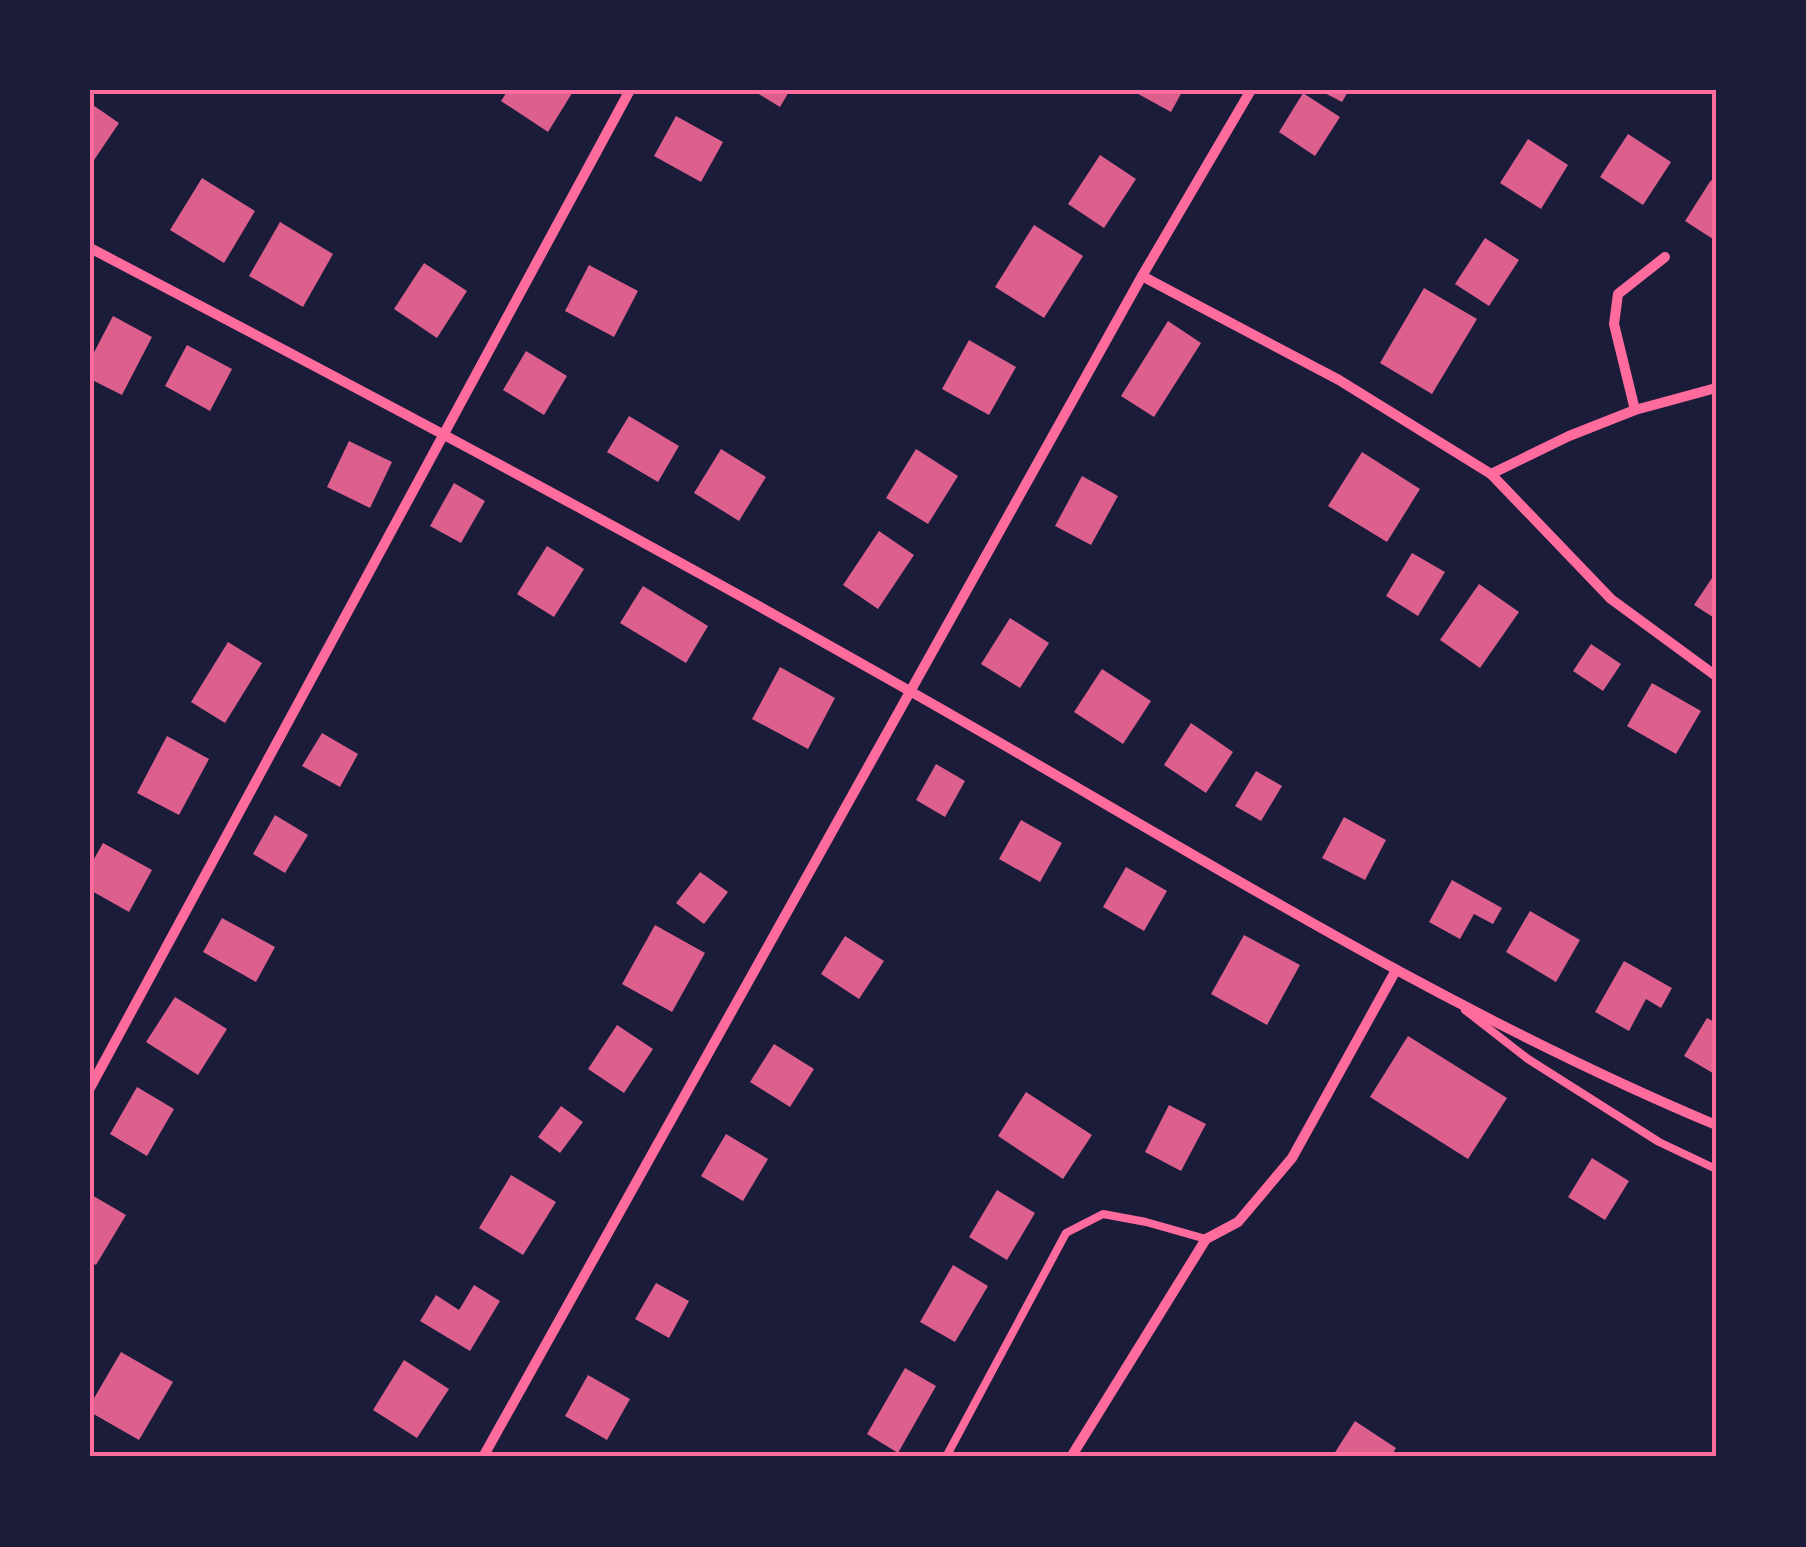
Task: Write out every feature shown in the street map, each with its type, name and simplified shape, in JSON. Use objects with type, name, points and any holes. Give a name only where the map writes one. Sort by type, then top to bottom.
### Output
[{"type":"street","points":[[90,1088],[630,90]]},
{"type":"street","points":[[484,1457],[1142,276],[1251,90]]},
{"type":"street","points":[[90,248],[445,434],[911,691],[1396,970],[1716,1125]]},
{"type":"street","points":[[1635,410],[1614,324],[1618,294],[1665,257]]},
{"type":"street","points":[[1142,276],[1339,380],[1491,474],[1611,599],[1716,676]]},
{"type":"street","points":[[1491,474],[1569,436],[1635,410],[1716,388]]},
{"type":"street","points":[[1071,1457],[1206,1239],[1238,1222],[1292,1158],[1396,970]]},
{"type":"lane","points":[[1446,995],[1544,1069],[1659,1142],[1716,1169]]},
{"type":"lane","points":[[946,1457],[1066,1234],[1103,1214],[1206,1239]]},
{"type":"building","points":[[508,90],[574,90],[548,132],[501,101]]},
{"type":"building","points":[[752,90],[790,90],[780,107]]},
{"type":"building","points":[[1131,90],[1183,90],[1171,112]]},
{"type":"building","points":[[1319,90],[1349,90],[1342,102]]},
{"type":"building","points":[[1303,93],[1340,117],[1315,156],[1279,132]]},
{"type":"building","points":[[90,103],[119,123],[90,166]]},
{"type":"building","points":[[676,116],[723,142],[701,182],[654,156]]},
{"type":"building","points":[[1628,134],[1671,162],[1643,205],[1600,177]]},
{"type":"building","points":[[1528,139],[1568,165],[1541,209],[1500,183]]},
{"type":"building","points":[[1100,155],[1136,179],[1104,228],[1068,204]]},
{"type":"building","points":[[202,178],[255,211],[224,263],[170,230]]},
{"type":"building","points":[[1711,180],[1716,184],[1716,241],[1685,221]]},
{"type":"building","points":[[280,222],[333,254],[303,307],[249,276]]},
{"type":"building","points":[[1034,225],[1083,256],[1044,318],[995,287]]},
{"type":"building","points":[[1485,238],[1519,260],[1489,306],[1455,284]]},
{"type":"building","points":[[424,263],[467,291],[437,338],[394,309]]},
{"type":"building","points":[[589,265],[638,291],[614,337],[565,311]]},
{"type":"building","points":[[1424,288],[1477,319],[1432,394],[1380,363]]},
{"type":"building","points":[[113,316],[152,337],[122,395],[90,379],[90,360]]},
{"type":"building","points":[[1168,321],[1201,343],[1154,417],[1121,396]]},
{"type":"building","points":[[969,340],[1016,367],[989,415],[942,389]]},
{"type":"building","points":[[187,345],[232,369],[210,411],[165,386]]},
{"type":"building","points":[[526,351],[567,376],[544,415],[503,390]]},
{"type":"building","points":[[629,416],[679,446],[658,482],[607,452]]},
{"type":"building","points":[[349,441],[392,462],[370,508],[327,487]]},
{"type":"building","points":[[721,449],[766,477],[739,521],[694,493]]},
{"type":"building","points":[[916,449],[958,476],[928,524],[886,498]]},
{"type":"building","points":[[1362,452],[1420,489],[1387,542],[1328,506]]},
{"type":"building","points":[[1082,476],[1118,496],[1091,545],[1055,526]]},
{"type":"building","points":[[454,483],[485,501],[461,543],[430,526]]},
{"type":"building","points":[[879,531],[914,555],[878,609],[843,585]]},
{"type":"building","points":[[547,546],[584,569],[554,617],[517,594]]},
{"type":"building","points":[[1412,553],[1445,572],[1418,616],[1386,596]]},
{"type":"building","points":[[1716,572],[1716,619],[1694,605]]},
{"type":"building","points":[[1479,584],[1519,612],[1480,668],[1440,640]]},
{"type":"building","points":[[643,586],[708,626],[686,663],[620,623]]},
{"type":"building","points":[[1010,618],[1049,643],[1020,688],[981,664]]},
{"type":"building","points":[[228,642],[262,663],[225,723],[191,702]]},
{"type":"building","points":[[1591,644],[1621,664],[1603,691],[1573,671]]},
{"type":"building","points":[[780,667],[835,698],[808,749],[752,719]]},
{"type":"building","points":[[1102,669],[1151,701],[1123,744],[1074,712]]},
{"type":"building","points":[[1652,683],[1701,711],[1676,754],[1627,726]]},
{"type":"building","points":[[1191,723],[1233,752],[1206,793],[1164,765]]},
{"type":"building","points":[[322,733],[358,754],[340,787],[302,766]]},
{"type":"building","points":[[167,736],[209,759],[179,815],[137,793]]},
{"type":"building","points":[[936,764],[965,781],[945,817],[916,800]]},
{"type":"building","points":[[1256,771],[1282,786],[1261,821],[1235,806]]},
{"type":"building","points":[[275,815],[308,835],[285,873],[253,854]]},
{"type":"building","points":[[1344,817],[1386,840],[1365,880],[1322,858]]},
{"type":"building","points":[[1021,820],[1062,843],[1040,882],[999,859]]},
{"type":"building","points":[[103,843],[152,870],[129,912],[90,890],[90,866]]},
{"type":"building","points":[[1126,867],[1167,891],[1144,931],[1103,907]]},
{"type":"building","points":[[700,872],[728,892],[704,924],[676,903]]},
{"type":"building","points":[[1452,880],[1502,908],[1493,924],[1474,914],[1460,939],[1429,922]]},
{"type":"building","points":[[1530,911],[1580,940],[1556,982],[1506,952]]},
{"type":"building","points":[[222,918],[275,947],[256,982],[203,952]]},
{"type":"building","points":[[655,925],[705,953],[672,1012],[622,984]]},
{"type":"building","points":[[1244,935],[1300,965],[1267,1025],[1211,994]]},
{"type":"building","points":[[845,936],[884,961],[859,999],[821,974]]},
{"type":"building","points":[[1624,961],[1672,988],[1661,1008],[1646,999],[1629,1031],[1595,1012]]},
{"type":"building","points":[[175,997],[227,1029],[198,1075],[146,1042]]},
{"type":"building","points":[[1707,1018],[1716,1023],[1716,1075],[1684,1056]]},
{"type":"building","points":[[617,1025],[653,1049],[624,1093],[588,1069]]},
{"type":"building","points":[[1408,1036],[1507,1098],[1468,1159],[1370,1097]]},
{"type":"building","points":[[774,1044],[814,1069],[790,1107],[750,1082]]},
{"type":"building","points":[[137,1087],[174,1109],[147,1156],[110,1134]]},
{"type":"building","points":[[1026,1092],[1092,1135],[1063,1179],[998,1136]]},
{"type":"building","points":[[1169,1105],[1206,1124],[1181,1171],[1145,1152]]},
{"type":"building","points":[[561,1106],[583,1122],[560,1153],[538,1137]]},
{"type":"building","points":[[726,1134],[768,1159],[743,1201],[701,1176]]},
{"type":"building","points":[[1592,1158],[1629,1181],[1605,1220],[1568,1197]]},
{"type":"building","points":[[511,1175],[556,1202],[523,1255],[479,1228]]},
{"type":"building","points":[[997,1190],[1035,1213],[1007,1260],[969,1237]]},
{"type":"building","points":[[90,1194],[126,1215],[96,1265],[90,1262]]},
{"type":"building","points":[[953,1265],[988,1286],[955,1342],[920,1322]]},
{"type":"building","points":[[656,1283],[689,1301],[669,1338],[635,1319]]},
{"type":"building","points":[[474,1285],[500,1301],[470,1351],[420,1321],[436,1295],[459,1310]]},
{"type":"building","points":[[121,1352],[173,1382],[139,1440],[90,1412],[90,1405]]},
{"type":"building","points":[[404,1360],[449,1389],[417,1438],[373,1410]]},
{"type":"building","points":[[905,1368],[936,1386],[898,1453],[867,1434]]},
{"type":"building","points":[[588,1375],[630,1399],[607,1440],[565,1416]]},
{"type":"building","points":[[1355,1421],[1396,1448],[1391,1457],[1332,1457]]}]
